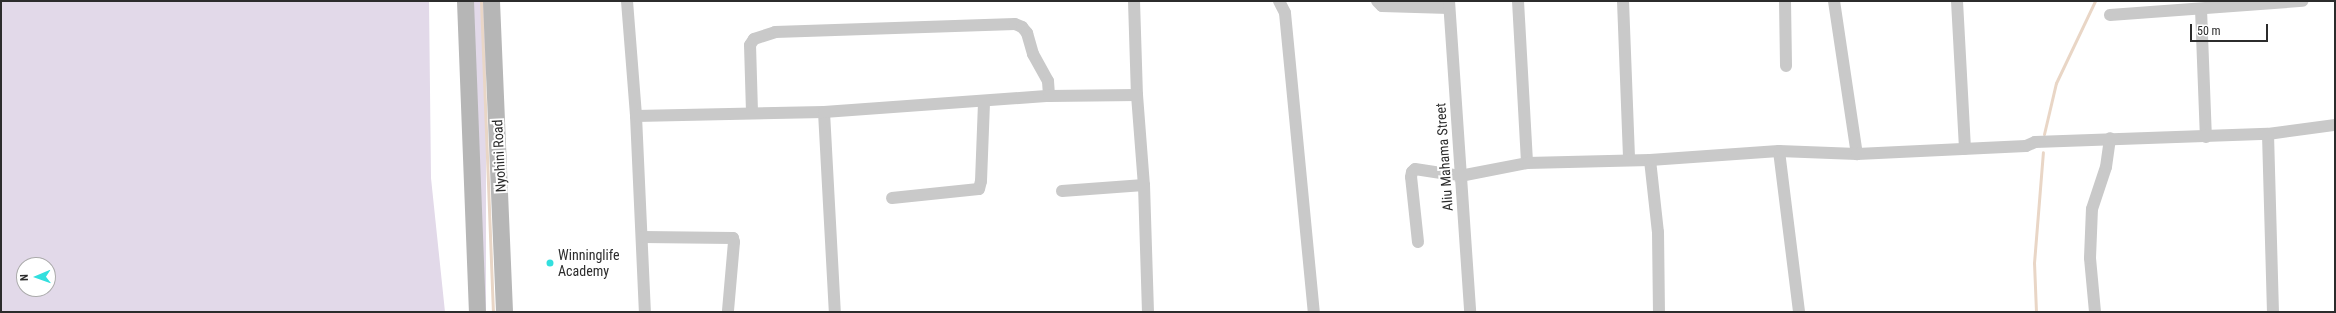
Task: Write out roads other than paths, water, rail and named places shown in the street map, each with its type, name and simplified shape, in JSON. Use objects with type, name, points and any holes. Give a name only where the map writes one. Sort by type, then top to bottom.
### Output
[{"type":"main road","name":"Nyohini Road","points":[[465,1],[477,312]]},
{"type":"main road","name":"Nyohini Road","points":[[491,1],[504,312]]},
{"type":"street","points":[[627,1],[636,116],[643,237],[645,312]]},
{"type":"street","points":[[1134,1],[1137,95],[1144,185],[1148,312]]},
{"type":"street","points":[[1280,1],[1285,13],[1314,312]]},
{"type":"street","points":[[1377,1],[1382,6],[1449,4]]},
{"type":"street","points":[[1518,1],[1526,163]]},
{"type":"street","points":[[1623,1],[1629,159]]},
{"type":"street","points":[[1785,1],[1786,66]]},
{"type":"street","points":[[1834,1],[1857,154]]},
{"type":"street","points":[[1957,1],[1965,149]]},
{"type":"street","points":[[2110,15],[2164,6],[2201,10],[2302,1]]},
{"type":"street","name":"Aliu Mahama Street","points":[[1449,4],[1470,312]]},
{"type":"street","points":[[2201,10],[2206,137]]},
{"type":"street","points":[[752,112],[750,46],[754,39],[775,32],[1015,24],[1022,27],[1027,33],[1033,54],[1048,81],[1049,96]]},
{"type":"street","points":[[636,116],[752,112],[824,112],[984,102],[1049,96],[1137,95]]},
{"type":"street","points":[[892,198],[979,189],[981,181],[984,102]]},
{"type":"street","points":[[824,112],[835,312]]},
{"type":"street","points":[[1418,242],[1412,172],[1415,169],[1460,176],[1526,163],[1629,159],[1650,160],[1779,151],[1857,154],[2026,146],[2034,142],[2110,138],[2206,137],[2268,134],[2335,126]]},
{"type":"street","points":[[2268,134],[2273,312]]},
{"type":"street","points":[[2095,312],[2090,258],[2092,209],[2106,167],[2110,138]]},
{"type":"street","points":[[1779,151],[1799,312]]},
{"type":"street","points":[[1650,160],[1658,232],[1658,312]]},
{"type":"street","points":[[1062,191],[1144,185]]},
{"type":"street","points":[[643,237],[733,238],[734,242],[728,311]]},
{"type":"waterway","points":[[481,1],[493,312]]},
{"type":"waterway","points":[[2044,134],[2056,83],[2095,1]]},
{"type":"waterway","points":[[2036,312],[2034,263],[2043,152]]},
{"type":"place","name":"Winninglife Academy","points":[[550,263]]}]
